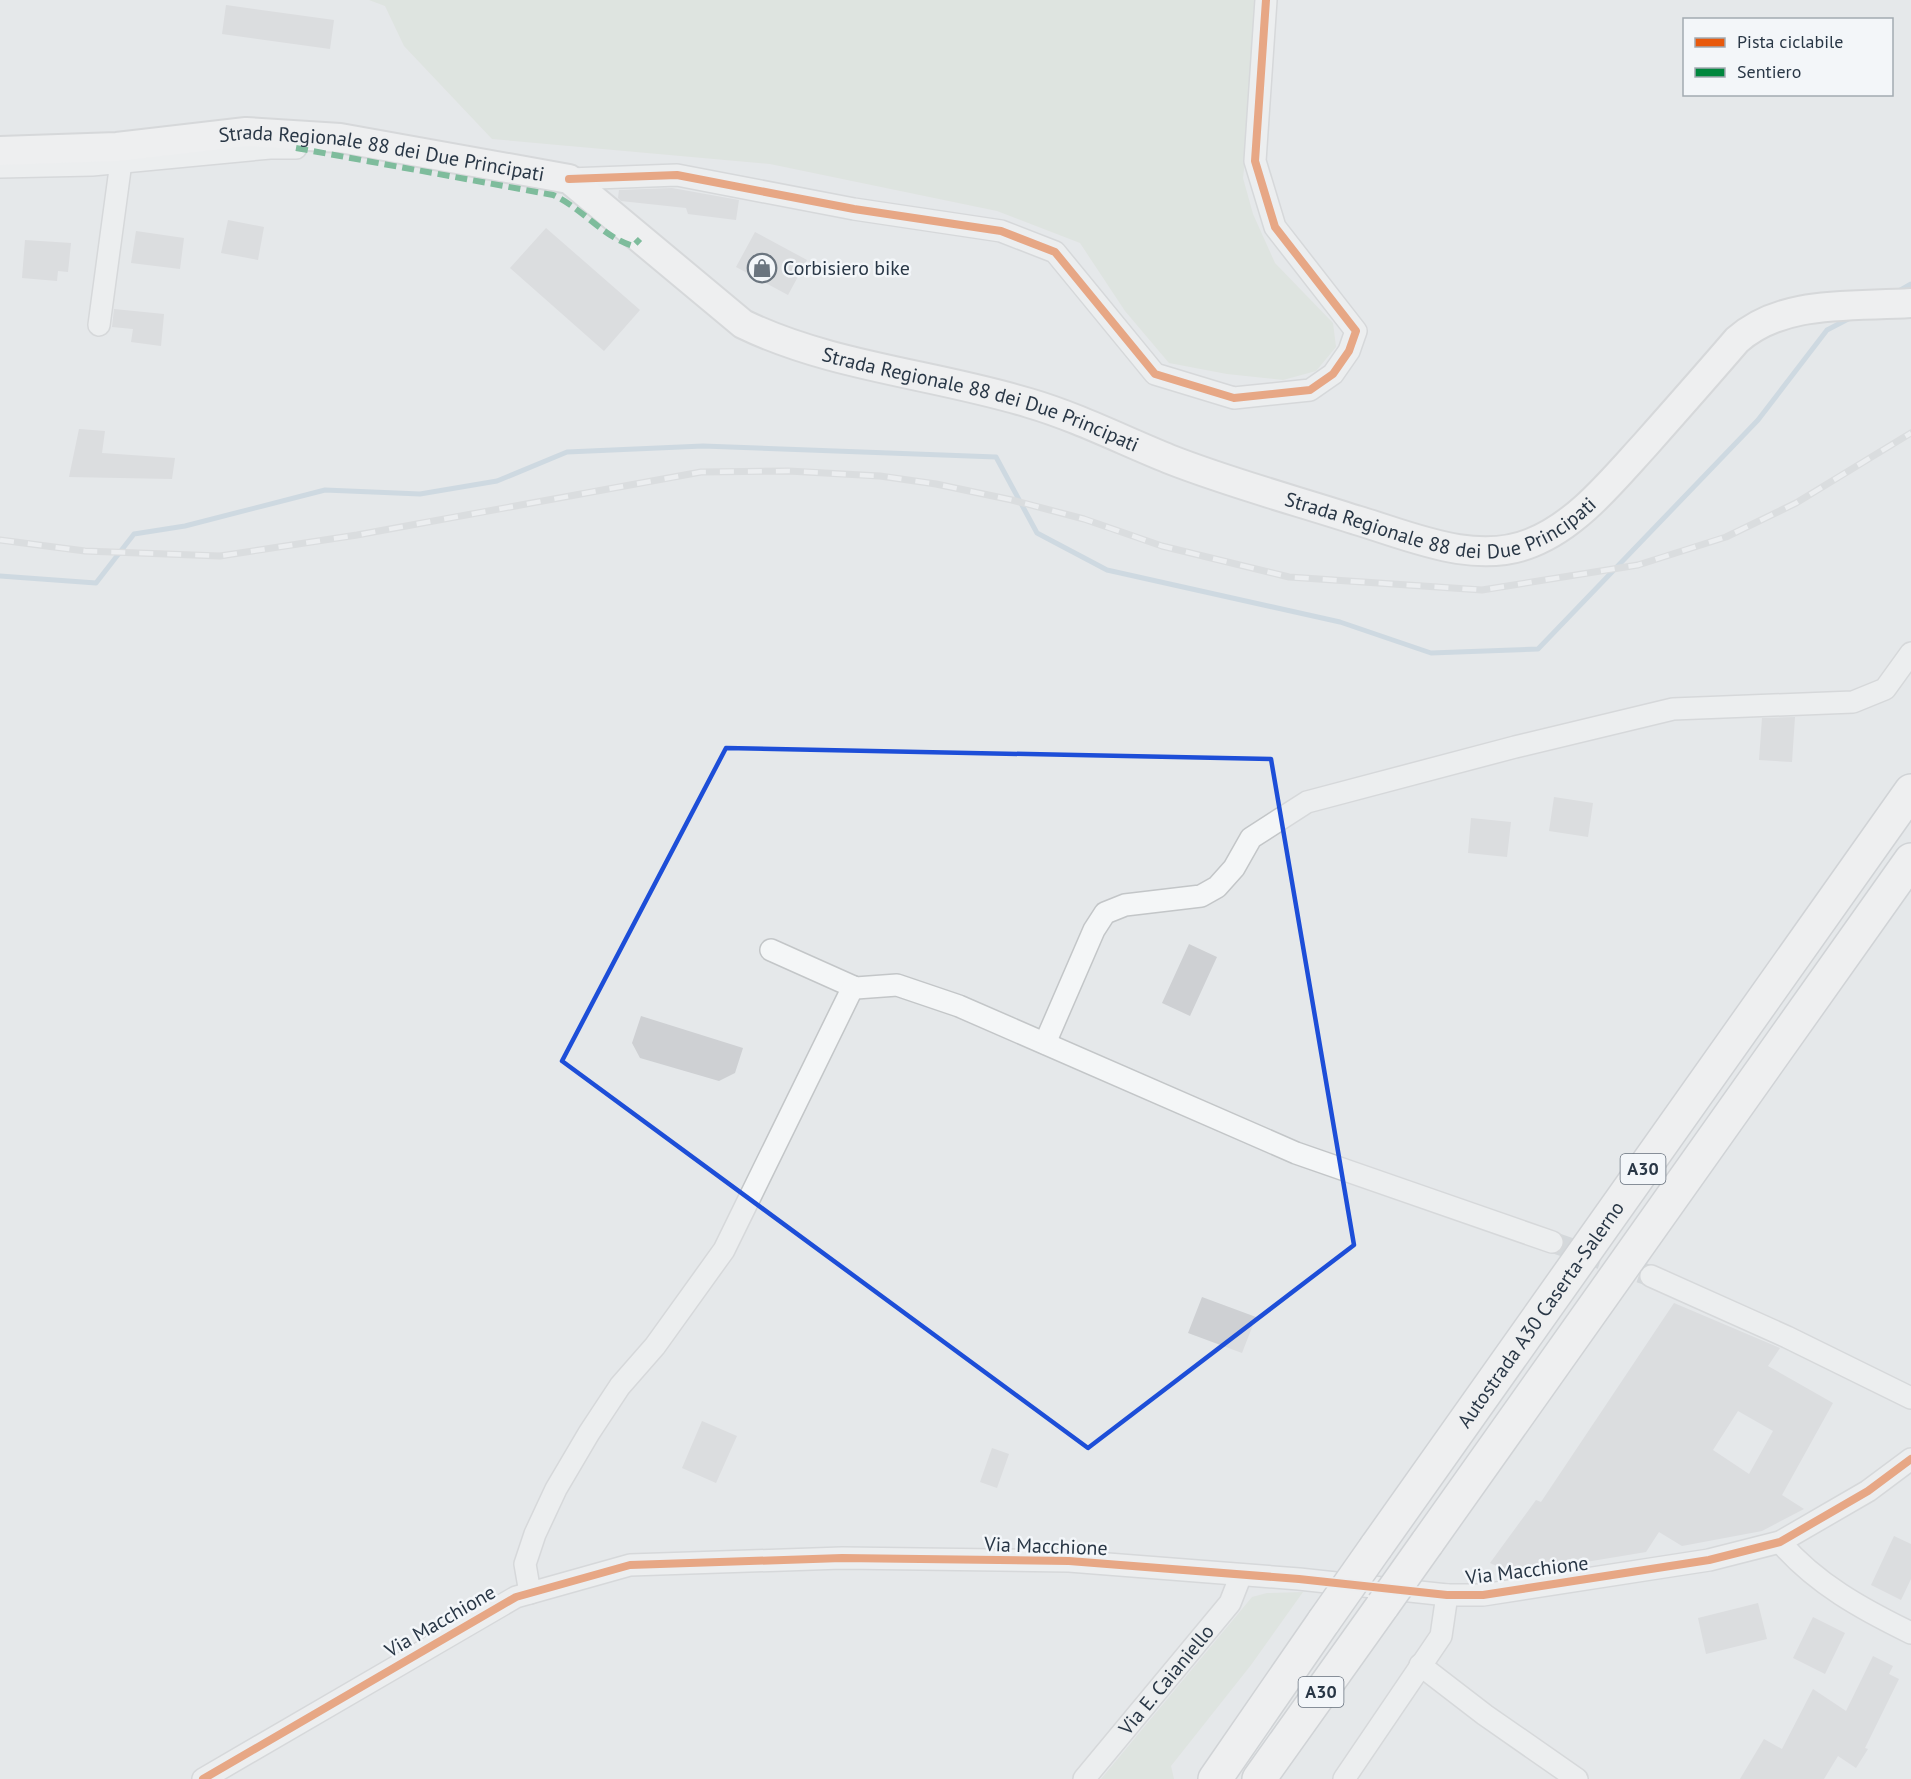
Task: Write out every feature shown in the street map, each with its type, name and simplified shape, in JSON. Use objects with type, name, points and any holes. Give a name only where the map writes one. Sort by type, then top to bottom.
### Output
[{"type":"highway","name":"Autostrada A30 Caserta-Salerno","points":[[1215,1779],[1376,1547],[1911,792]]},
{"type":"highway","name":"Autostrada A30 Caserta-Salerno","points":[[1383,1605],[1911,860]]},
{"type":"highway","name":"A30","points":[[1259,1779],[1383,1605]]},
{"type":"highway","points":[[1277,1779],[1383,1605]]},
{"type":"main road","name":"Strada Regionale 88 dei Due Principati","points":[[0,151],[117,147],[246,132],[340,138],[569,179],[742,324],[776,340],[845,361],[956,382],[1031,403],[1100,428],[1170,459],[1239,483],[1445,546],[1484,552],[1530,544],[1573,518],[1614,479],[1737,340],[1766,319],[1797,311],[1911,303]]},
{"type":"street","points":[[569,179],[677,175],[854,209],[1001,231],[1055,252],[1155,374],[1234,398],[1310,390],[1334,374],[1349,351],[1356,331],[1275,227],[1255,161],[1262,87],[1266,0]]},
{"type":"street","points":[[0,167],[92,165],[270,148],[296,148]]},
{"type":"street","points":[[99,325],[121,162]]},
{"type":"street","points":[[1045,1043],[1094,930],[1106,913],[1125,905],[1152,900],[1201,896],[1216,887],[1234,868],[1251,838],[1307,802],[1515,747],[1673,709],[1853,702],[1885,688],[1911,653]]},
{"type":"street","points":[[771,950],[854,987],[897,985],[959,1006],[1296,1153],[1552,1242]]},
{"type":"street","points":[[530,1593],[525,1564],[535,1533],[556,1489],[588,1433],[620,1386],[655,1346],[724,1250],[854,987]]},
{"type":"street","points":[[1651,1276],[1787,1337],[1911,1398]]},
{"type":"street","name":"Via Macchione","points":[[203,1779],[516,1597],[630,1565],[842,1558],[1069,1561],[1447,1595],[1484,1595],[1709,1560],[1780,1542],[1860,1496],[1911,1460]]},
{"type":"street","points":[[1780,1542],[1795,1560],[1822,1583],[1862,1608],[1911,1633]]},
{"type":"street","name":"Via E. Caianiello","points":[[1084,1779],[1230,1603],[1241,1575]]},
{"type":"street","points":[[1344,1779],[1441,1636],[1447,1595]]},
{"type":"street","points":[[1420,1665],[1485,1715],[1577,1779]]},
{"type":"highlighted area","points":[[726,748],[1271,759],[1354,1245],[1088,1448],[562,1061]]},
{"type":"shaded area","points":[[369,0],[1254,0],[1255,72],[1243,178],[1253,214],[1275,263],[1333,323],[1336,347],[1316,371],[1283,380],[1227,374],[1169,363],[1125,311],[1080,243],[997,211],[770,164],[492,139],[404,46],[385,6]]},
{"type":"shaded area","points":[[1303,1592],[1251,1665],[1171,1766],[1174,1779],[1101,1779],[1252,1597],[1267,1593]]},
{"type":"building","points":[[226,5],[334,20],[330,49],[222,34]]},
{"type":"building","points":[[672,188],[739,200],[736,220],[688,214],[686,208],[621,201],[618,198],[619,190]]},
{"type":"building","points":[[228,220],[264,227],[258,260],[221,253]]},
{"type":"building","points":[[546,228],[640,310],[604,351],[510,268]]},
{"type":"building","points":[[136,231],[184,238],[180,269],[131,263]]},
{"type":"building","points":[[755,232],[807,260],[788,295],[736,267]]},
{"type":"building","points":[[25,240],[71,243],[68,272],[58,271],[57,281],[22,278]]},
{"type":"building","points":[[114,309],[164,314],[161,346],[131,342],[133,329],[112,327]]},
{"type":"building","points":[[79,429],[105,431],[102,453],[175,458],[172,479],[69,477]]},
{"type":"building","points":[[1795,717],[1792,762],[1759,760],[1762,718]]},
{"type":"building","points":[[1554,797],[1593,803],[1588,837],[1549,831]]},
{"type":"building","points":[[1471,818],[1511,822],[1507,857],[1468,853]]},
{"type":"building","points":[[1189,944],[1217,957],[1190,1016],[1162,1003]]},
{"type":"building","points":[[641,1016],[743,1048],[735,1073],[719,1081],[640,1058],[632,1043]]},
{"type":"building","points":[[1202,1297],[1256,1317],[1242,1353],[1188,1333]]},
{"type":"building","points":[[1674,1303],[1780,1348],[1768,1366],[1833,1403],[1782,1495],[1804,1509],[1762,1531],[1682,1546],[1659,1532],[1646,1552],[1514,1574],[1490,1563],[1536,1500],[1541,1502]],"holes":[[[1738,1411],[1773,1431],[1749,1474],[1713,1450]]]},
{"type":"building","points":[[702,1421],[737,1436],[716,1483],[682,1468]]},
{"type":"building","points":[[992,1448],[1009,1454],[997,1488],[980,1482]]},
{"type":"building","points":[[1894,1536],[1911,1544],[1911,1579],[1901,1600],[1871,1585]]},
{"type":"building","points":[[1758,1603],[1767,1639],[1706,1654],[1698,1618]]},
{"type":"building","points":[[1813,1617],[1845,1633],[1825,1674],[1793,1658]]},
{"type":"building","points":[[1873,1656],[1893,1666],[1889,1674],[1899,1679],[1865,1748],[1868,1749],[1856,1768],[1838,1756],[1824,1779],[1740,1779],[1764,1739],[1782,1749],[1813,1689],[1846,1711]]},
{"type":"waterway","points":[[1897,292],[1911,284]]},
{"type":"waterway","points":[[0,576],[96,583],[134,534],[185,526],[325,490],[420,494],[497,481],[567,452],[703,446],[996,457],[1037,533],[1107,570],[1340,622],[1431,653],[1538,649],[1758,420],[1827,330],[1852,317]]},
{"type":"tunnel","points":[[1552,1242],[1651,1276]]},
{"type":"railway","points":[[0,540],[85,551],[220,556],[357,535],[701,472],[788,471],[880,476],[936,484],[1012,500],[1084,519],[1162,546],[1289,577],[1482,590],[1638,565],[1726,537],[1796,503],[1911,433]]},
{"type":"marked path","points":[[296,148],[553,195],[574,207],[622,242],[633,246],[640,239]]},
{"type":"cycle path","points":[[569,179],[677,175],[854,209],[1001,231],[1055,252],[1155,374],[1234,398],[1310,390],[1333,374],[1349,351],[1356,331],[1275,227],[1255,161],[1266,0]]},
{"type":"cycle path","points":[[203,1779],[516,1597],[630,1565],[842,1558],[1069,1561],[1299,1579],[1447,1595],[1483,1595],[1709,1560],[1780,1542],[1868,1491],[1911,1459]]},
{"type":"place","name":"Corbisiero bike","points":[[762,268]]}]
